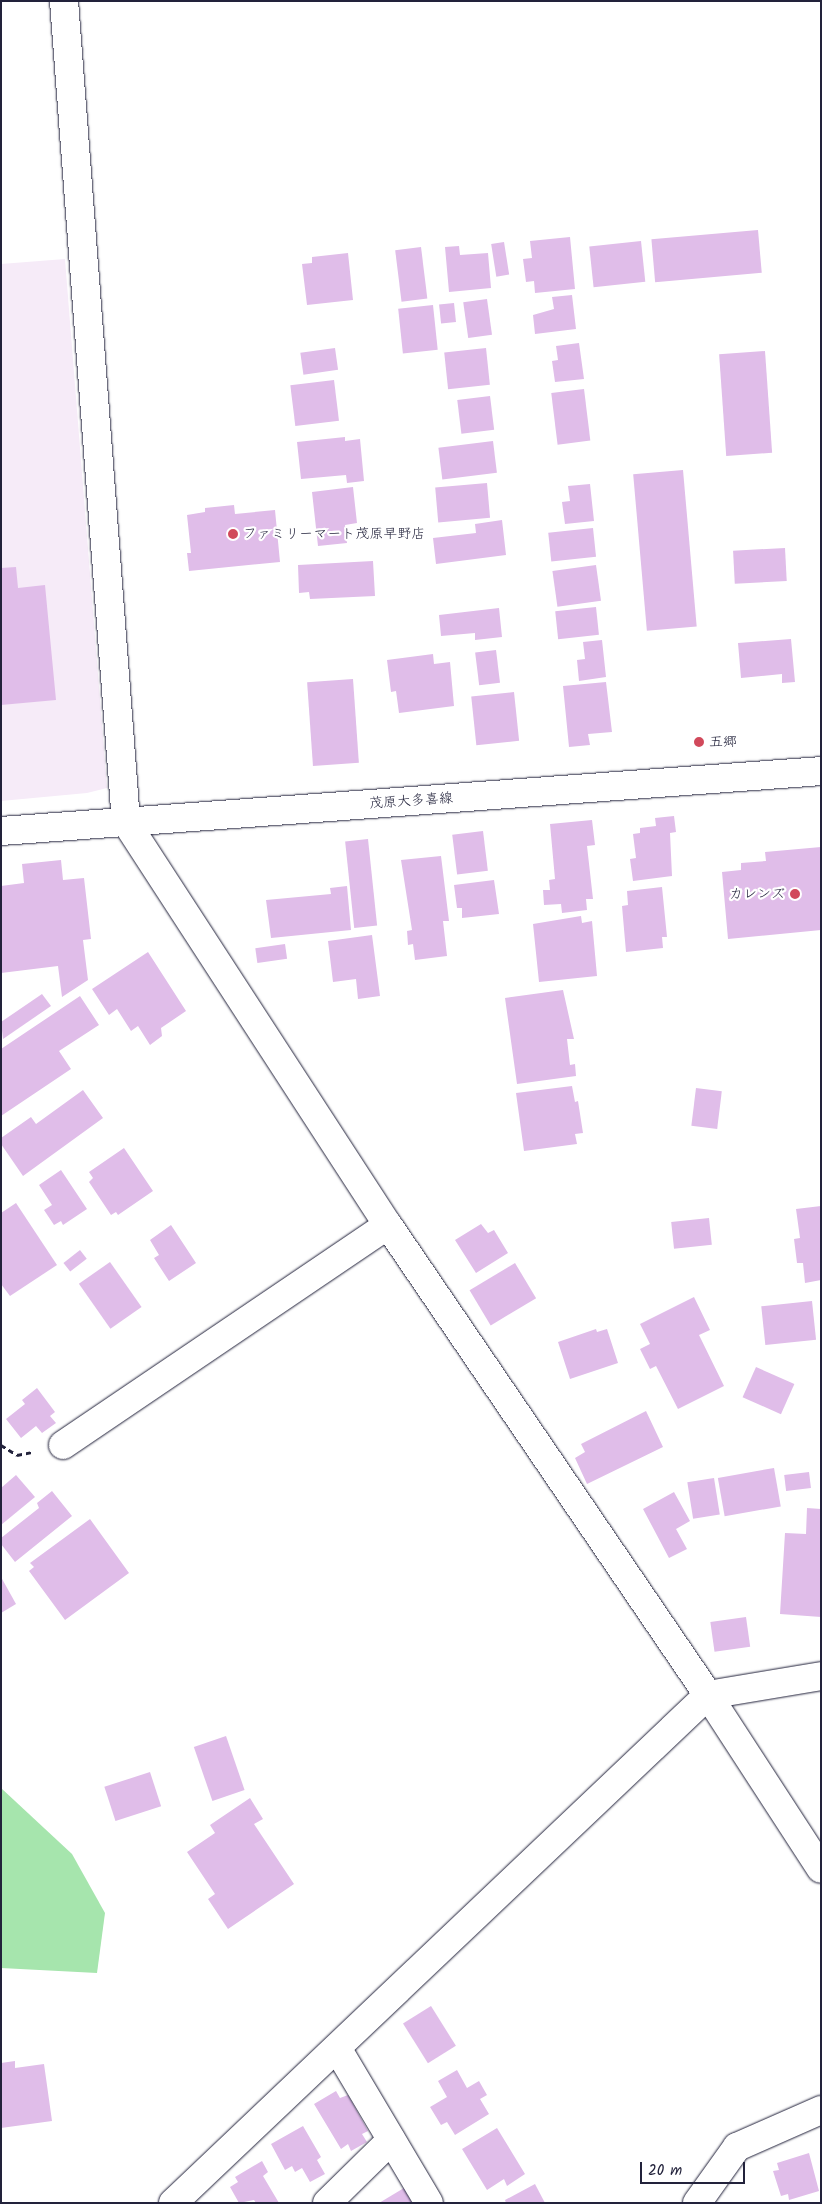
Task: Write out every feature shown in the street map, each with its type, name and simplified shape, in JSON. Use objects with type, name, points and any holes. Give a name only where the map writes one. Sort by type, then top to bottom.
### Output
[{"type":"street","points":[[64,1],[126,822],[388,1225],[708,1695],[821,1869]]},
{"type":"street","name":"茂原大多喜線","points":[[1,831],[821,770]]},
{"type":"street","points":[[63,1445],[388,1225]]},
{"type":"street","points":[[173,2203],[708,1695],[821,1676]]},
{"type":"street","points":[[337,2048],[429,2203]]},
{"type":"street","points":[[697,2203],[736,2146],[821,2110]]},
{"type":"street","points":[[326,2203],[391,2140]]},
{"type":"shaded area","points":[[65,259],[107,788],[87,793],[1,801],[1,264]]},
{"type":"green space","points":[[1,1788],[72,1854],[105,1913],[97,1973],[1,1968]]},
{"type":"building","points":[[758,230],[762,273],[655,282],[651,239]]},
{"type":"building","points":[[570,237],[575,289],[535,293],[534,281],[526,282],[523,259],[532,258],[530,241]]},
{"type":"building","points":[[641,241],[645,282],[594,287],[589,246]]},
{"type":"building","points":[[504,242],[509,275],[496,277],[491,244]]},
{"type":"building","points":[[459,246],[460,255],[488,253],[491,288],[449,292],[445,247]]},
{"type":"building","points":[[421,247],[427,299],[402,302],[395,250]]},
{"type":"building","points":[[348,253],[353,300],[307,305],[302,264],[312,263],[312,257]]},
{"type":"building","points":[[572,295],[576,329],[535,334],[533,315],[554,309],[552,297]]},
{"type":"building","points":[[487,299],[492,335],[468,338],[463,302]]},
{"type":"building","points":[[454,303],[456,322],[441,323],[439,305]]},
{"type":"building","points":[[433,305],[438,350],[403,353],[398,309]]},
{"type":"building","points":[[579,343],[584,379],[555,382],[552,361],[558,360],[556,346]]},
{"type":"building","points":[[335,348],[338,370],[303,375],[300,353]]},
{"type":"building","points":[[486,348],[490,385],[448,389],[444,352]]},
{"type":"building","points":[[765,351],[772,453],[726,456],[719,354]]},
{"type":"building","points":[[334,380],[339,421],[295,426],[290,385]]},
{"type":"building","points":[[584,389],[590,441],[558,445],[551,393]]},
{"type":"building","points":[[490,396],[494,430],[461,434],[457,400]]},
{"type":"building","points":[[345,437],[345,441],[360,439],[364,481],[347,483],[346,475],[301,479],[297,442]]},
{"type":"building","points":[[493,441],[497,473],[442,479],[438,448]]},
{"type":"building","points":[[683,470],[697,626],[647,631],[633,474]]},
{"type":"building","points":[[487,483],[490,518],[438,522],[435,488]]},
{"type":"building","points":[[590,484],[594,521],[565,524],[562,502],[570,501],[568,486]]},
{"type":"building","points":[[353,487],[357,523],[345,525],[347,543],[318,546],[312,492]]},
{"type":"building","name":"ファミリーマート茂原早野店","points":[[234,505],[235,514],[275,510],[280,562],[189,571],[187,553],[191,553],[187,515],[205,512],[205,508]]},
{"type":"building","points":[[502,520],[506,555],[436,564],[433,538],[476,533],[475,524]]},
{"type":"building","points":[[593,528],[596,557],[551,562],[548,533]]},
{"type":"building","points":[[785,548],[787,581],[735,584],[733,551]]},
{"type":"building","points":[[373,561],[375,596],[310,599],[309,592],[299,593],[298,565]]},
{"type":"building","points":[[596,565],[601,601],[557,607],[552,571]]},
{"type":"building","points":[[16,567],[18,588],[45,585],[56,700],[1,705],[1,568]]},
{"type":"building","points":[[596,607],[599,635],[558,639],[555,611]]},
{"type":"building","points":[[499,608],[502,637],[475,640],[475,633],[441,636],[439,615]]},
{"type":"building","points":[[791,639],[795,682],[782,683],[782,674],[741,678],[738,643]]},
{"type":"building","points":[[602,640],[606,677],[579,681],[577,660],[585,659],[583,642]]},
{"type":"building","points":[[496,650],[500,683],[479,685],[475,653]]},
{"type":"building","points":[[433,654],[434,664],[450,662],[454,706],[399,713],[396,691],[391,692],[387,660]]},
{"type":"building","points":[[353,679],[359,763],[313,766],[307,682]]},
{"type":"building","points":[[606,682],[612,732],[588,734],[590,745],[569,747],[563,686]]},
{"type":"building","points":[[514,692],[519,741],[476,745],[471,696]]},
{"type":"building","points":[[674,816],[676,832],[670,833],[672,876],[633,881],[630,859],[636,858],[633,834],[640,833],[640,828],[656,826],[655,818]]},
{"type":"building","points":[[592,820],[595,845],[587,846],[593,899],[586,899],[587,910],[562,913],[561,904],[544,905],[543,890],[550,890],[549,880],[555,879],[550,824]]},
{"type":"building","points":[[483,831],[488,871],[457,874],[452,835]]},
{"type":"building","points":[[368,839],[377,926],[354,928],[345,841]]},
{"type":"building","points":[[821,847],[821,930],[728,939],[722,872],[741,870],[741,863],[766,861],[765,852]]},
{"type":"building","points":[[441,856],[449,921],[443,921],[447,956],[415,960],[413,944],[408,945],[407,931],[412,930],[401,860]]},
{"type":"building","points":[[61,860],[63,880],[84,878],[91,939],[83,940],[88,980],[62,997],[58,966],[1,973],[1,886],[24,883],[22,864]]},
{"type":"building","points":[[494,880],[499,914],[462,918],[462,908],[457,908],[454,885]]},
{"type":"building","points":[[347,886],[351,930],[271,938],[266,900],[331,894],[330,888]]},
{"type":"building","points":[[662,887],[667,937],[662,937],[663,948],[626,952],[622,906],[628,905],[627,891]]},
{"type":"building","points":[[581,916],[582,923],[592,921],[597,976],[539,982],[533,924]]},
{"type":"building","points":[[372,935],[380,996],[358,999],[356,979],[333,982],[328,941]]},
{"type":"building","points":[[285,944],[287,959],[257,963],[255,948]]},
{"type":"building","points":[[148,952],[186,1011],[161,1028],[162,1036],[150,1045],[138,1026],[131,1031],[117,1009],[109,1015],[92,989]]},
{"type":"building","points":[[563,990],[574,1039],[567,1039],[570,1065],[575,1064],[576,1076],[517,1084],[505,998]]},
{"type":"building","points":[[42,994],[51,1006],[3,1039],[1,1022]]},
{"type":"building","points":[[80,996],[99,1025],[59,1051],[71,1069],[1,1116],[1,1049]]},
{"type":"building","points":[[572,1086],[575,1102],[578,1101],[583,1133],[575,1134],[577,1144],[524,1151],[516,1093]]},
{"type":"building","points":[[696,1088],[722,1091],[717,1129],[691,1126]]},
{"type":"building","points":[[83,1090],[103,1118],[23,1176],[1,1144],[1,1138],[31,1117],[36,1124]]},
{"type":"building","points":[[124,1148],[153,1191],[118,1215],[116,1212],[111,1215],[89,1182],[93,1178],[89,1172]]},
{"type":"building","points":[[61,1170],[87,1209],[63,1225],[61,1221],[54,1225],[44,1210],[52,1205],[39,1185]]},
{"type":"building","points":[[16,1203],[57,1265],[10,1296],[1,1284],[1,1213]]},
{"type":"building","points":[[821,1206],[821,1280],[805,1283],[803,1263],[797,1263],[794,1239],[800,1238],[796,1209]]},
{"type":"building","points":[[709,1218],[712,1245],[674,1249],[671,1222]]},
{"type":"building","points":[[481,1224],[488,1233],[494,1230],[508,1253],[476,1273],[455,1240]]},
{"type":"building","points":[[171,1225],[196,1263],[169,1281],[154,1258],[159,1255],[150,1240]]},
{"type":"building","points":[[80,1250],[87,1259],[70,1272],[63,1263]]},
{"type":"building","points":[[110,1262],[142,1307],[110,1329],[79,1284]]},
{"type":"building","points":[[515,1263],[536,1298],[491,1325],[470,1290]]},
{"type":"building","points":[[694,1297],[710,1330],[699,1335],[724,1386],[678,1409],[656,1366],[650,1369],[640,1349],[650,1344],[640,1324]]},
{"type":"building","points":[[812,1301],[816,1340],[765,1345],[761,1306]]},
{"type":"building","points":[[596,1329],[597,1332],[607,1329],[618,1363],[570,1379],[558,1342]]},
{"type":"building","points":[[756,1367],[794,1384],[781,1414],[743,1397]]},
{"type":"building","points":[[37,1388],[55,1412],[50,1416],[56,1423],[42,1433],[36,1426],[21,1438],[6,1419],[25,1404],[22,1400]]},
{"type":"building","points":[[646,1411],[663,1447],[587,1484],[575,1458],[585,1452],[581,1444]]},
{"type":"building","points":[[774,1468],[781,1506],[725,1516],[718,1478]]},
{"type":"building","points":[[809,1472],[811,1488],[786,1491],[784,1475]]},
{"type":"building","points":[[16,1475],[35,1497],[1,1525],[1,1488]]},
{"type":"building","points":[[714,1478],[720,1515],[693,1519],[687,1482]]},
{"type":"building","points":[[52,1491],[72,1516],[15,1562],[1,1544],[1,1538],[39,1508],[37,1503]]},
{"type":"building","points":[[674,1492],[690,1521],[676,1529],[687,1549],[669,1558],[643,1509]]},
{"type":"building","points":[[807,1508],[821,1509],[821,1617],[780,1614],[785,1533],[806,1534]]},
{"type":"building","points":[[90,1519],[129,1573],[65,1620],[29,1571],[34,1567],[30,1563]]},
{"type":"building","points":[[1,1577],[16,1604],[1,1613]]},
{"type":"building","points":[[746,1617],[750,1647],[715,1652],[710,1622]]},
{"type":"building","points":[[226,1736],[245,1790],[212,1801],[194,1747]]},
{"type":"building","points":[[150,1772],[161,1806],[115,1821],[104,1787]]},
{"type":"building","points":[[250,1798],[263,1819],[254,1824],[294,1884],[228,1929],[208,1899],[215,1894],[187,1852],[215,1833],[210,1825]]},
{"type":"building","points":[[431,2006],[456,2046],[428,2063],[403,2023]]},
{"type":"building","points":[[15,2061],[15,2068],[44,2064],[52,2121],[1,2128],[1,2063]]},
{"type":"building","points":[[457,2070],[467,2088],[479,2081],[487,2095],[480,2099],[489,2114],[455,2135],[447,2122],[441,2125],[430,2107],[447,2097],[438,2081]]},
{"type":"building","points":[[336,2091],[340,2098],[348,2095],[368,2131],[362,2134],[367,2142],[351,2151],[348,2144],[341,2149],[314,2104]]},
{"type":"building","points":[[303,2126],[321,2157],[317,2160],[325,2174],[310,2182],[302,2168],[295,2172],[292,2166],[285,2170],[271,2144]]},
{"type":"building","points":[[497,2128],[525,2174],[507,2186],[504,2179],[487,2190],[462,2149]]},
{"type":"building","points":[[809,2153],[819,2191],[789,2200],[788,2194],[781,2196],[773,2171],[779,2170],[777,2163]]},
{"type":"building","points":[[262,2161],[268,2172],[263,2176],[279,2203],[256,2203],[254,2200],[239,2203],[230,2187],[238,2182],[235,2177]]},
{"type":"building","points":[[535,2184],[545,2203],[506,2203],[505,2200]]},
{"type":"building","points":[[404,2188],[412,2203],[379,2203]]},
{"type":"place","name":"ファミリーマート茂原早野店","points":[[233,534]]},
{"type":"place","name":"五郷","points":[[699,742]]},
{"type":"place","name":"カレンズ","points":[[795,894]]}]
